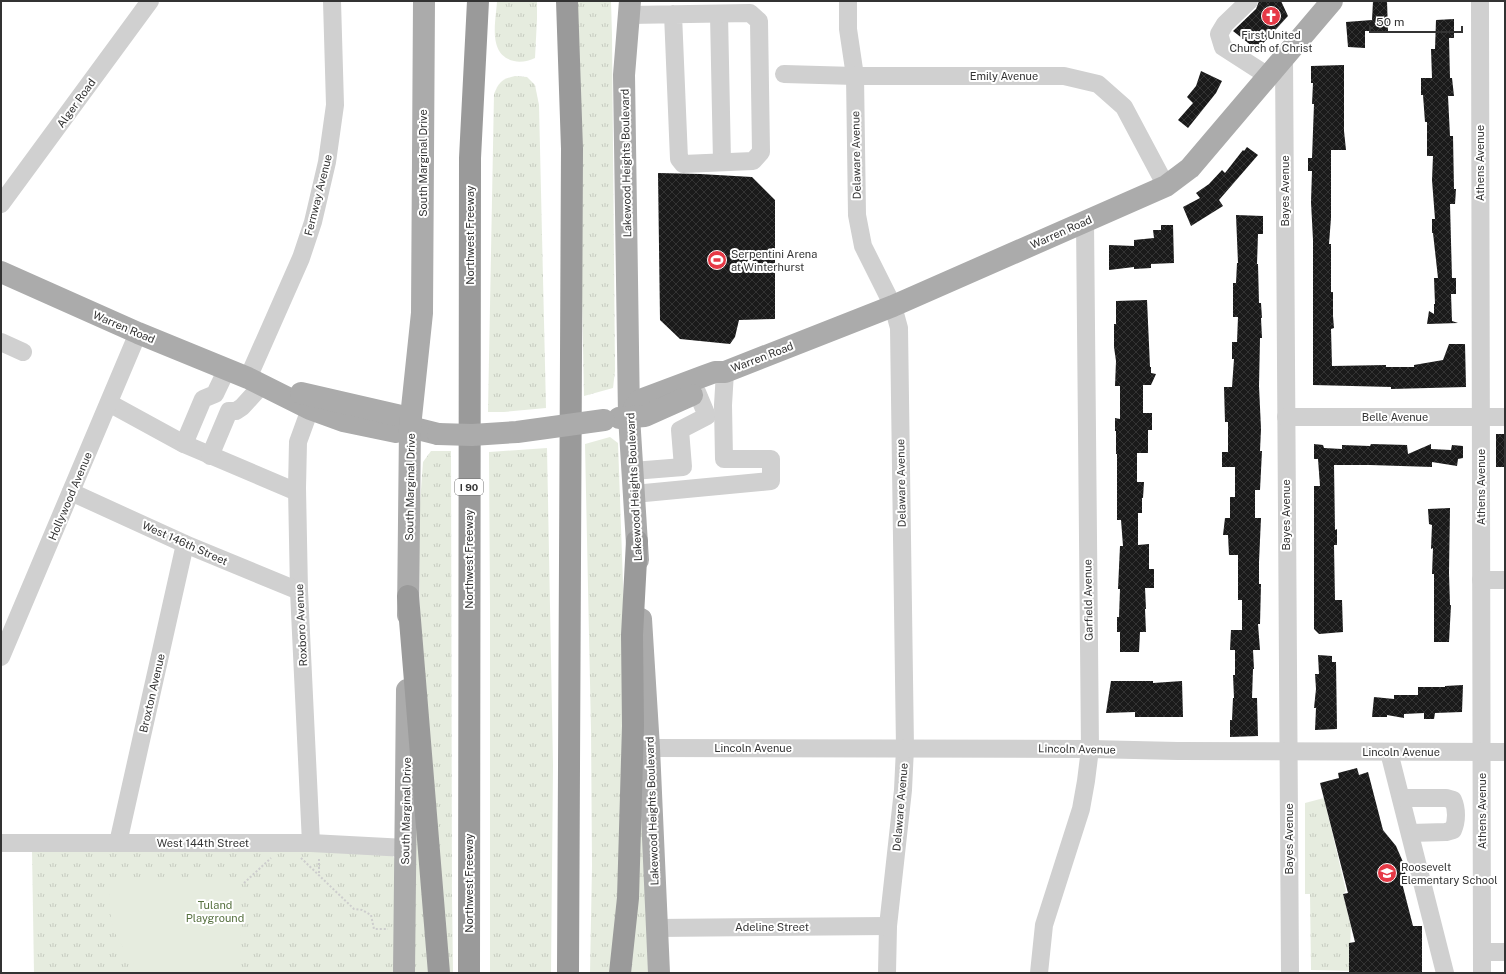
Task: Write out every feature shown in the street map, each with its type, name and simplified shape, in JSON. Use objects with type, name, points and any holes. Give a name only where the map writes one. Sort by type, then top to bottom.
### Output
[{"type":"highway","name":"Northwest Freeway","points":[[469,973],[470,158],[478,1]]},
{"type":"highway","points":[[567,1],[572,149],[568,973]]},
{"type":"highway","points":[[620,973],[628,898],[633,726],[632,635],[637,541]]},
{"type":"highway","points":[[408,596],[439,973]]},
{"type":"main road","name":"South Marginal Drive","points":[[404,973],[410,427],[422,313],[424,1]]},
{"type":"main road","name":"Warren Road","points":[[629,416],[640,400],[715,372],[725,372],[893,306],[1166,186],[1190,168],[1332,1]]},
{"type":"main road","name":"Lakewood Heights Boulevard","points":[[627,6],[624,75],[629,416],[649,748],[659,973]]},
{"type":"main road","name":"Warren Road","points":[[1,272],[138,333],[226,369],[310,409],[343,421],[396,432],[410,427],[438,434],[517,432],[629,416],[645,416],[718,382],[725,372]]},
{"type":"main road","name":"Warren Road","points":[[255,382],[271,383],[305,394],[401,416],[410,427]]},
{"type":"street","name":"Alger Road","points":[[1,204],[150,1]]},
{"type":"street","name":"Fernway Avenue","points":[[210,456],[229,411],[236,411],[242,408],[255,382],[313,222],[327,162],[335,105],[332,1]]},
{"type":"street","name":"Delaware Avenue","points":[[848,1],[848,29],[855,76],[857,215],[864,246],[893,306],[899,328],[904,748],[903,790],[888,926],[887,973]]},
{"type":"street","points":[[1249,1],[1225,24],[1219,34],[1223,47],[1268,76]]},
{"type":"street","name":"Athens Avenue","points":[[1480,1],[1482,973]]},
{"type":"street","points":[[627,6],[673,14],[750,13],[759,21],[761,152],[753,161],[683,164],[679,159],[673,14]]},
{"type":"street","points":[[719,14],[722,162]]},
{"type":"street","name":"Bayes Avenue","points":[[1284,57],[1290,973]]},
{"type":"street","name":"Emily Avenue","points":[[784,74],[855,76],[1064,76],[1098,84],[1124,107],[1166,186]]},
{"type":"street","name":"Garfield Avenue","points":[[1039,973],[1044,925],[1080,810],[1086,781],[1090,749],[1085,221]]},
{"type":"street","name":"Hollywood Avenue","points":[[1,657],[138,333]]},
{"type":"street","points":[[1,342],[23,352]]},
{"type":"street","points":[[184,444],[203,399],[215,394],[226,369]]},
{"type":"street","points":[[634,494],[771,481],[771,459],[724,459],[723,405],[725,372]]},
{"type":"street","points":[[683,467],[680,430],[707,416],[697,392]]},
{"type":"street","points":[[108,403],[184,444],[297,492]]},
{"type":"street","name":"Roxboro Avenue","points":[[310,409],[298,442],[297,492],[299,591],[310,851]]},
{"type":"street","name":"Belle Avenue","points":[[1286,417],[1505,417]]},
{"type":"street","points":[[633,471],[683,467],[695,476],[719,475]]},
{"type":"street","name":"West 146th Street","points":[[72,492],[185,544],[299,591]]},
{"type":"street","name":"Broxton Avenue","points":[[118,842],[185,544]]},
{"type":"street","points":[[1481,580],[1505,580]]},
{"type":"street","name":"Lincoln Avenue","points":[[649,748],[1505,752]]},
{"type":"street","points":[[1389,752],[1445,973]]},
{"type":"street","points":[[1401,798],[1446,798],[1453,800],[1456,806],[1455,824],[1453,830],[1446,832],[1410,833]]},
{"type":"street","name":"West 144th Street","points":[[1,843],[118,842],[310,851],[406,848]]},
{"type":"street","name":"Adeline Street","points":[[656,928],[888,926]]},
{"type":"street","points":[[1482,952],[1505,952]]},
{"type":"path","points":[[310,851],[319,875],[354,908],[370,914],[374,929],[392,929]]},
{"type":"path","points":[[310,851],[319,875]]},
{"type":"path","points":[[244,883],[273,856]]},
{"type":"green space","points":[[497,1],[537,1],[535,58],[516,62],[505,58],[500,52],[496,45],[495,36]]},
{"type":"green space","points":[[576,1],[611,1],[612,35],[615,371],[613,388],[584,396]]},
{"type":"green space","points":[[515,76],[527,77],[535,85],[539,105],[546,408],[488,412],[494,94],[502,82],[507,78]]},
{"type":"green space","points":[[610,437],[618,443],[624,611],[626,783],[614,973],[590,973],[592,866],[591,730],[585,444]]},
{"type":"green space","points":[[547,448],[553,765],[551,973],[490,973],[489,452]]},
{"type":"green space","points":[[431,451],[451,451],[453,973],[445,973],[420,647],[419,517],[423,462]]},
{"type":"green space","points":[[1324,798],[1346,891],[1343,894],[1351,927],[1349,971],[1311,970],[1310,894],[1305,894],[1305,803]]},
{"type":"green space","points":[[413,804],[418,804],[429,973],[412,973]]},
{"type":"green space","points":[[637,812],[643,812],[651,973],[627,973]]},
{"type":"green space","name":"Tuland Playground","points":[[32,851],[378,851],[393,856],[396,861],[398,973],[34,973]]},
{"type":"green space","points":[[109,879],[234,879],[240,884],[241,973],[141,973],[121,944],[111,919]]},
{"type":"building","points":[[1259,1],[1281,1],[1288,16],[1257,50],[1233,31],[1256,9]]},
{"type":"building","points":[[1373,1],[1387,1],[1388,31],[1365,31],[1365,48],[1348,47],[1346,22],[1372,20]]},
{"type":"building","points":[[1454,19],[1454,38],[1449,38],[1450,78],[1452,78],[1454,96],[1448,96],[1450,136],[1453,136],[1454,189],[1456,189],[1455,204],[1450,204],[1452,278],[1456,278],[1456,294],[1451,294],[1452,321],[1458,323],[1427,324],[1429,311],[1434,314],[1434,278],[1438,278],[1432,233],[1432,219],[1435,219],[1432,180],[1433,156],[1427,156],[1427,122],[1425,122],[1423,95],[1421,95],[1421,78],[1432,78],[1431,49],[1435,49],[1436,20]]},
{"type":"building","points":[[1344,65],[1344,131],[1346,150],[1331,150],[1331,218],[1329,244],[1331,244],[1331,292],[1333,292],[1334,328],[1331,329],[1332,366],[1386,365],[1386,367],[1414,367],[1414,365],[1443,360],[1449,344],[1465,344],[1466,387],[1391,389],[1391,387],[1313,385],[1312,171],[1308,171],[1308,158],[1312,158],[1314,104],[1312,104],[1313,83],[1311,83],[1311,66]]},
{"type":"building","points":[[1201,71],[1222,81],[1216,93],[1188,128],[1178,120],[1193,103],[1187,97],[1196,86]]},
{"type":"building","points":[[1247,147],[1258,155],[1219,200],[1223,206],[1191,226],[1183,207],[1200,198],[1196,193],[1209,184],[1222,170],[1225,173]]},
{"type":"building","name":"Serpentini Arena at Winterhurst","points":[[658,173],[752,177],[775,200],[775,319],[739,320],[735,337],[730,344],[680,339],[660,320]]},
{"type":"building","points":[[1236,215],[1263,216],[1263,234],[1258,234],[1257,264],[1259,303],[1261,303],[1262,318],[1259,386],[1261,429],[1260,451],[1262,451],[1260,490],[1255,490],[1255,518],[1261,518],[1259,584],[1261,584],[1260,624],[1258,624],[1260,650],[1253,650],[1254,669],[1252,698],[1257,698],[1258,736],[1230,737],[1230,720],[1232,720],[1234,698],[1233,675],[1235,675],[1235,650],[1230,650],[1231,630],[1242,630],[1242,600],[1238,600],[1238,555],[1229,555],[1228,535],[1223,535],[1225,518],[1230,518],[1230,497],[1235,497],[1235,467],[1222,467],[1222,452],[1228,452],[1228,422],[1225,422],[1224,387],[1232,387],[1234,359],[1232,359],[1232,342],[1237,342],[1238,317],[1233,317],[1233,283],[1236,283],[1238,263]]},
{"type":"building","points":[[1161,225],[1173,225],[1174,263],[1151,264],[1151,268],[1134,269],[1134,267],[1109,270],[1109,245],[1134,246],[1134,240],[1154,238],[1153,230],[1161,230]]},
{"type":"building","points":[[1147,300],[1150,367],[1151,373],[1156,374],[1151,385],[1143,385],[1143,413],[1152,413],[1152,430],[1148,430],[1148,453],[1137,453],[1137,482],[1144,482],[1142,513],[1138,513],[1138,545],[1149,544],[1149,569],[1154,569],[1154,588],[1145,588],[1146,632],[1140,632],[1139,652],[1120,652],[1120,632],[1117,632],[1117,617],[1119,617],[1120,589],[1118,589],[1120,546],[1123,546],[1121,520],[1117,520],[1117,454],[1115,418],[1120,419],[1120,386],[1115,386],[1116,361],[1114,347],[1114,324],[1116,324],[1116,301]]},
{"type":"building","points":[[1496,434],[1505,434],[1505,467],[1496,467]]},
{"type":"building","points":[[1314,444],[1323,445],[1324,448],[1342,449],[1342,445],[1407,445],[1408,454],[1431,444],[1431,449],[1451,450],[1452,445],[1463,446],[1463,458],[1458,459],[1457,466],[1432,462],[1432,467],[1334,465],[1335,530],[1337,529],[1337,545],[1334,545],[1335,600],[1342,600],[1343,632],[1319,634],[1314,629],[1314,486],[1320,486],[1318,459],[1314,459]]},
{"type":"building","points":[[1450,508],[1449,573],[1451,605],[1449,642],[1434,642],[1434,574],[1432,574],[1433,548],[1431,549],[1432,525],[1429,524],[1428,509]]},
{"type":"building","points":[[1318,655],[1332,656],[1332,662],[1336,662],[1337,729],[1315,730],[1315,674],[1319,674]]},
{"type":"building","points":[[1111,681],[1153,681],[1153,683],[1182,681],[1183,717],[1135,717],[1135,712],[1106,713]]},
{"type":"building","points":[[1463,685],[1462,712],[1435,713],[1434,719],[1424,719],[1424,713],[1404,714],[1404,718],[1387,715],[1387,717],[1372,717],[1374,697],[1394,699],[1394,695],[1418,695],[1418,687]]},
{"type":"building","points":[[1357,768],[1359,775],[1368,772],[1383,830],[1396,846],[1403,862],[1407,882],[1402,883],[1413,926],[1422,926],[1422,973],[1349,973],[1349,943],[1355,942],[1343,894],[1348,893],[1320,783],[1339,778],[1338,773]]},
{"type":"place","name":"First United Church of Christ","points":[[1271,16]]},
{"type":"place","name":"Serpentini Arena at Winterhurst","points":[[717,260]]},
{"type":"place","name":"Roosevelt Elementary School","points":[[1387,873]]}]
